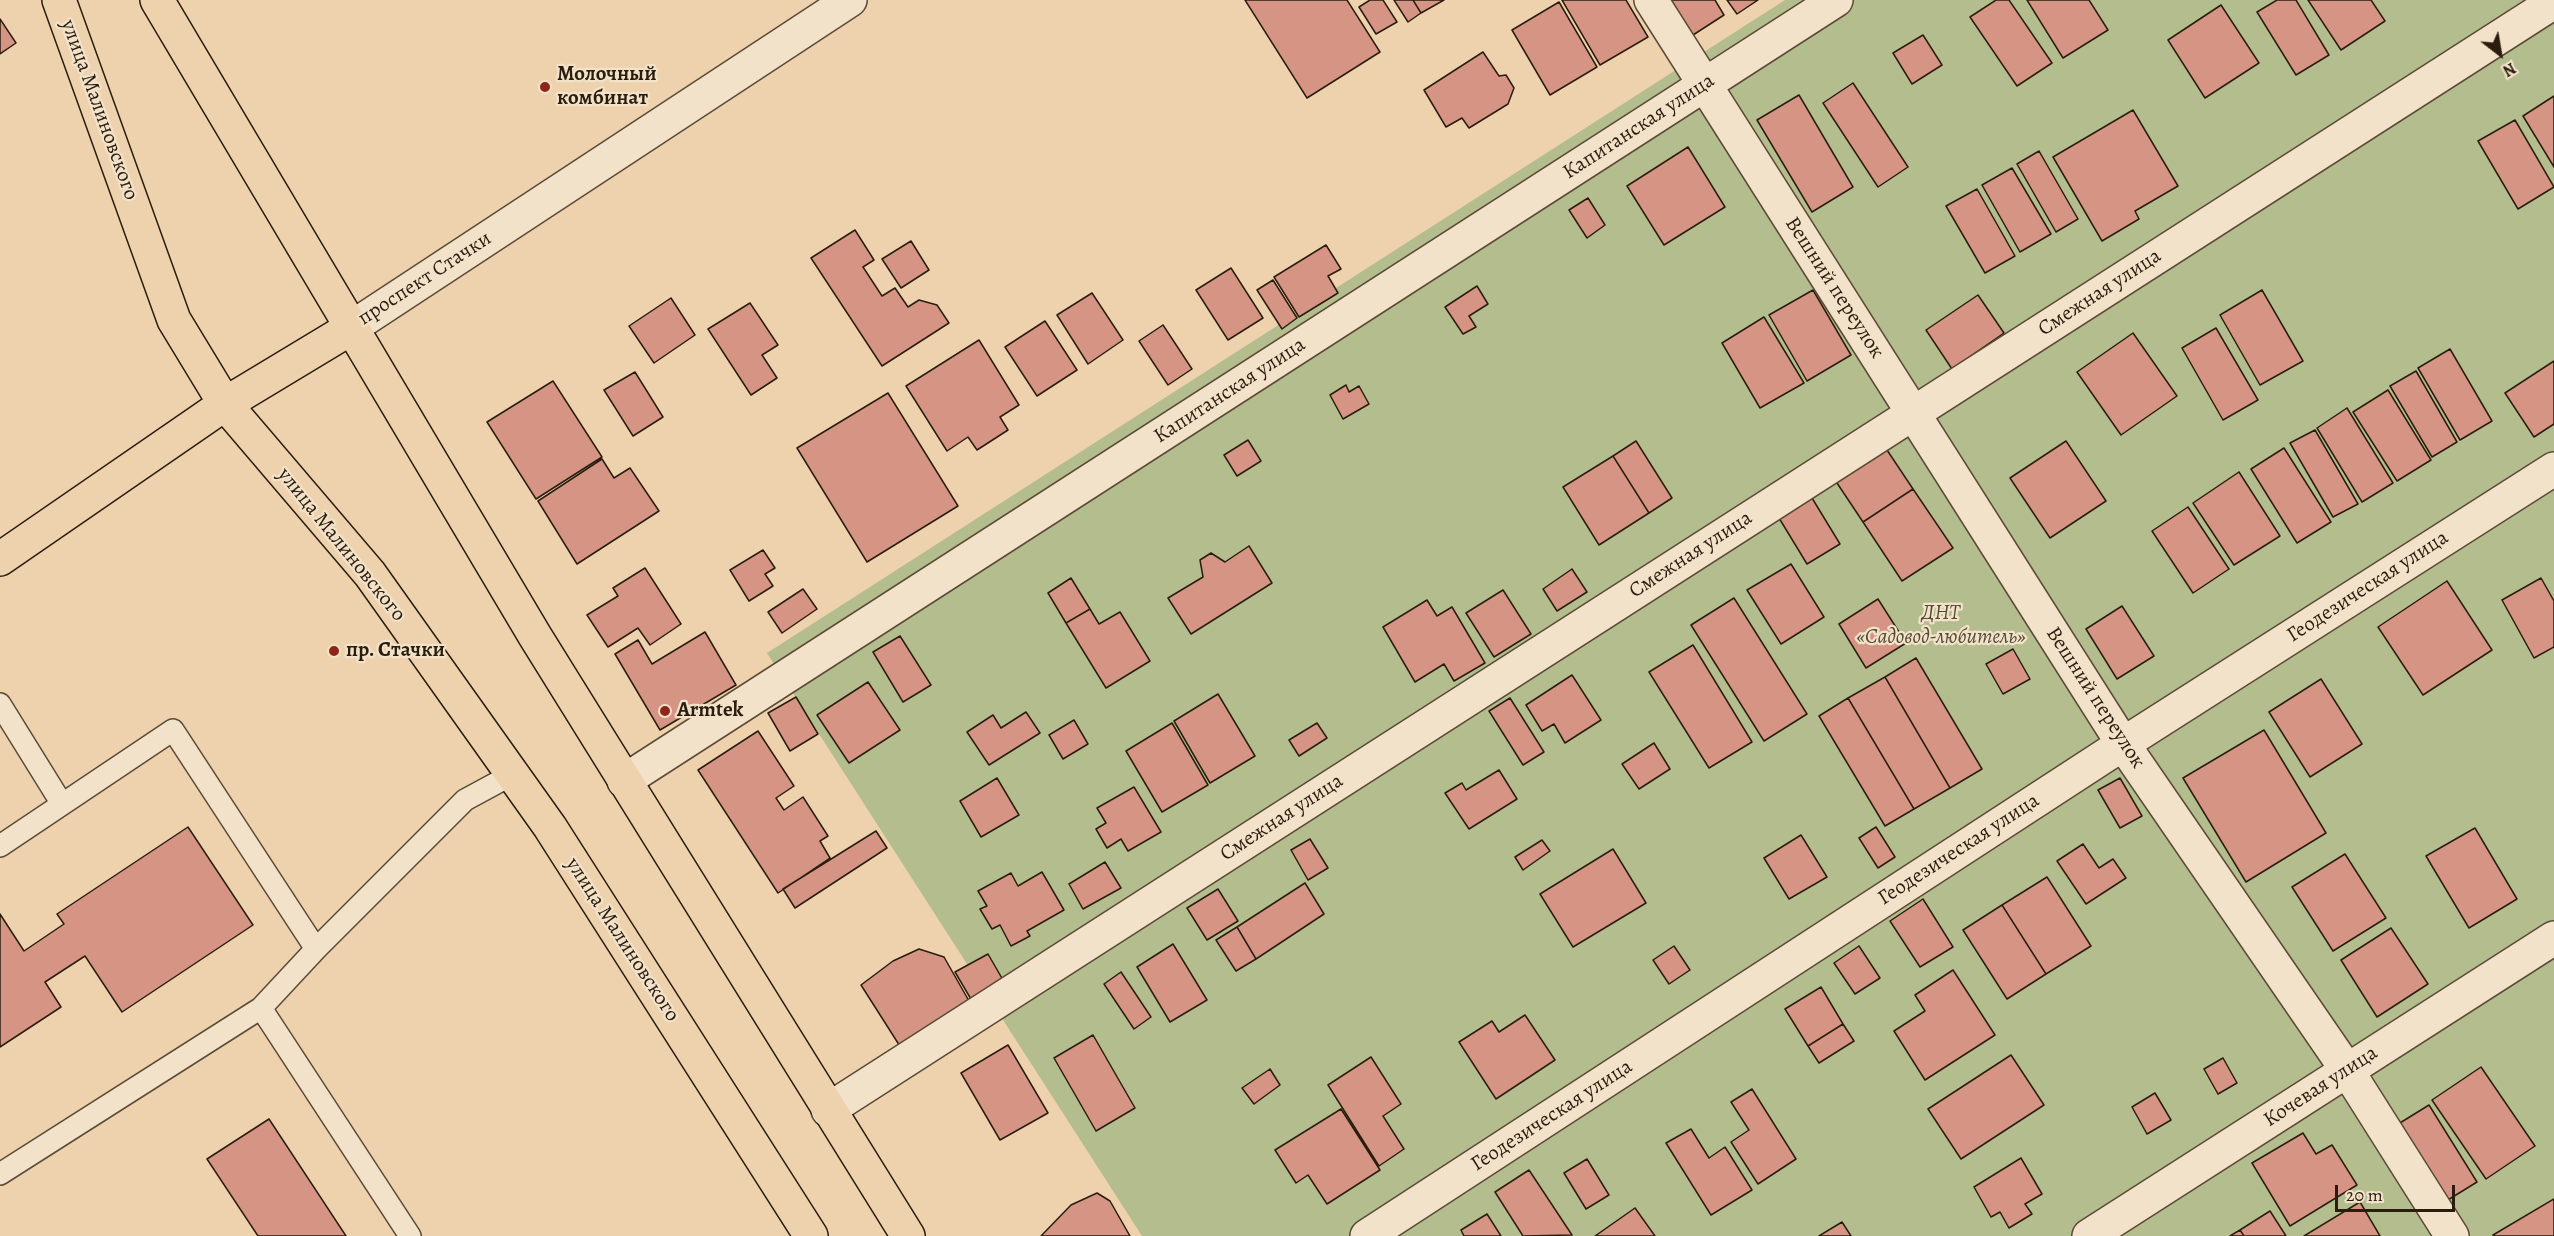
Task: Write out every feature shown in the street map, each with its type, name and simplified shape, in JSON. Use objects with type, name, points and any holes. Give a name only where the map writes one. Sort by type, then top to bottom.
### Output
[{"type":"main road","name":"улица Малиновского","points":[[59,0],[174,320],[225,405],[370,574],[513,774],[550,827],[811,1236]]},
{"type":"main road","points":[[157,0],[534,636],[908,1236]]},
{"type":"main road","name":"проспект Стачки","points":[[0,560],[225,405],[351,328]]},
{"type":"street","name":"проспект Стачки","points":[[351,328],[850,0]]},
{"type":"street","name":"Вешний переулок","points":[[1651,0],[2123,744],[2347,1070],[2452,1236]]},
{"type":"street","name":"Капитанская улица","points":[[624,781],[1836,0]]},
{"type":"street","name":"Смежная улица","points":[[828,1110],[2554,2]]},
{"type":"street","name":"Геодезическая улица","points":[[1367,1236],[2123,744],[2554,469]]},
{"type":"street","name":"Кочевая улица","points":[[2089,1236],[2554,938]]},
{"type":"lane","points":[[0,704],[62,804]]},
{"type":"lane","points":[[0,846],[173,730],[316,948]]},
{"type":"lane","points":[[0,1174],[261,1008],[316,948],[465,800],[513,774]]},
{"type":"lane","points":[[261,1008],[410,1236]]},
{"type":"green space","name":"ДНТ «Садовод-любитель»","points":[[1785,0],[2554,0],[2554,1236],[1142,1236],[767,653]]},
{"type":"building","points":[[1245,0],[1347,0],[1380,52],[1307,98]]},
{"type":"building","points":[[1370,0],[1383,0],[1397,22],[1376,34],[1359,7]]},
{"type":"building","points":[[1394,0],[1413,0],[1421,13],[1408,22]]},
{"type":"building","points":[[1413,0],[1444,0],[1421,13]]},
{"type":"building","points":[[1562,0],[1626,0],[1648,37],[1600,65]]},
{"type":"building","points":[[1671,0],[1715,0],[1724,15],[1693,35]]},
{"type":"building","points":[[1727,0],[1758,0],[1737,14]]},
{"type":"building","points":[[1996,0],[2009,0],[2052,63],[2017,86],[1970,17]]},
{"type":"building","points":[[2027,0],[2089,0],[2108,30],[2063,58]]},
{"type":"building","points":[[2277,0],[2296,0],[2329,55],[2296,75],[2257,12]]},
{"type":"building","points":[[2308,0],[2371,0],[2385,21],[2341,50]]},
{"type":"building","points":[[1559,2],[1597,67],[1550,95],[1512,30]]},
{"type":"building","points":[[2221,5],[2259,63],[2205,98],[2168,40]]},
{"type":"building","points":[[0,19],[16,43],[0,54]]},
{"type":"building","points":[[1923,35],[1942,65],[1912,84],[1893,53]]},
{"type":"building","points":[[1483,52],[1499,76],[1506,75],[1514,88],[1508,104],[1469,128],[1462,118],[1446,127],[1424,90]]},
{"type":"building","points":[[1853,83],[1908,167],[1878,187],[1823,103]]},
{"type":"building","points":[[1799,95],[1853,187],[1812,212],[1757,120]]},
{"type":"building","points":[[2554,96],[2554,167],[2523,116]]},
{"type":"building","points":[[2133,110],[2178,186],[2135,211],[2139,219],[2102,241],[2053,157]]},
{"type":"building","points":[[2515,120],[2554,187],[2518,209],[2478,141]]},
{"type":"building","points":[[1688,147],[1725,207],[1664,245],[1627,186]]},
{"type":"building","points":[[2039,151],[2078,219],[2056,232],[2017,164]]},
{"type":"building","points":[[2012,168],[2051,234],[2020,252],[1982,185]]},
{"type":"building","points":[[1977,189],[2015,256],[1985,273],[1946,206]]},
{"type":"building","points":[[1588,198],[1605,225],[1587,238],[1569,210]]},
{"type":"building","points":[[855,230],[874,260],[863,267],[882,296],[895,288],[908,307],[919,300],[937,305],[949,323],[882,366],[811,258]]},
{"type":"building","points":[[911,241],[929,270],[901,288],[882,259]]},
{"type":"building","points":[[1326,245],[1341,269],[1328,276],[1338,293],[1299,317],[1274,277]]},
{"type":"building","points":[[1231,268],[1263,318],[1228,340],[1196,290]]},
{"type":"building","points":[[1273,280],[1297,318],[1282,329],[1257,290]]},
{"type":"building","points":[[1477,286],[1488,304],[1469,316],[1476,327],[1463,334],[1445,307]]},
{"type":"building","points":[[1813,290],[1851,355],[1807,381],[1769,315]]},
{"type":"building","points":[[2262,290],[2303,361],[2260,385],[2220,315]]},
{"type":"building","points":[[1092,293],[1123,340],[1088,364],[1057,315]]},
{"type":"building","points":[[1978,295],[2004,333],[1952,369],[1926,330]]},
{"type":"building","points":[[671,298],[695,335],[654,363],[629,326]]},
{"type":"building","points":[[750,303],[778,345],[762,355],[777,378],[751,395],[708,329]]},
{"type":"building","points":[[1764,317],[1804,383],[1760,408],[1722,343]]},
{"type":"building","points":[[1045,321],[1077,370],[1037,396],[1005,347]]},
{"type":"building","points":[[1163,325],[1192,369],[1168,385],[1139,341]]},
{"type":"building","points":[[2216,328],[2258,400],[2223,420],[2182,348]]},
{"type":"building","points":[[2133,333],[2177,396],[2121,435],[2077,372]]},
{"type":"building","points":[[979,340],[1019,405],[1000,417],[1008,430],[977,450],[968,437],[947,451],[906,386]]},
{"type":"building","points":[[2450,349],[2492,421],[2460,440],[2418,368]]},
{"type":"building","points":[[2554,361],[2554,424],[2534,437],[2505,393]]},
{"type":"building","points":[[2416,371],[2457,442],[2432,457],[2390,386]]},
{"type":"building","points":[[635,372],[663,417],[633,436],[604,390]]},
{"type":"building","points":[[553,381],[602,457],[536,499],[487,422]]},
{"type":"building","points":[[1346,385],[1349,392],[1359,386],[1369,404],[1343,419],[1330,395]]},
{"type":"building","points":[[2388,390],[2431,460],[2397,481],[2353,412]]},
{"type":"building","points":[[888,393],[958,506],[867,562],[797,448]]},
{"type":"building","points":[[2347,408],[2393,483],[2362,502],[2317,428]]},
{"type":"building","points":[[2315,430],[2358,504],[2333,517],[2290,443]]},
{"type":"building","points":[[1248,440],[1261,461],[1237,476],[1224,455]]},
{"type":"building","points":[[1636,441],[1672,498],[1649,513],[1613,456]]},
{"type":"building","points":[[2066,441],[2106,501],[2050,538],[2010,478]]},
{"type":"building","points":[[1885,447],[1913,489],[1863,522],[1835,480]]},
{"type":"building","points":[[2284,448],[2331,522],[2297,543],[2251,469]]},
{"type":"building","points":[[1613,456],[1649,513],[1599,545],[1563,487]]},
{"type":"building","points":[[602,459],[614,478],[630,468],[659,511],[577,564],[538,501]]},
{"type":"building","points":[[2239,472],[2280,536],[2234,565],[2193,503]]},
{"type":"building","points":[[1913,489],[1953,548],[1902,581],[1863,522]]},
{"type":"building","points":[[1812,498],[1840,544],[1807,564],[1779,518]]},
{"type":"building","points":[[2188,507],[2229,569],[2193,593],[2152,531]]},
{"type":"building","points":[[1249,546],[1272,583],[1191,634],[1168,598],[1203,577],[1200,560],[1211,553],[1225,562]]},
{"type":"building","points":[[763,550],[775,568],[765,574],[773,586],[749,601],[730,570]]},
{"type":"building","points":[[1791,564],[1824,617],[1781,644],[1747,590]]},
{"type":"building","points":[[645,568],[681,624],[650,645],[638,628],[608,647],[587,615],[618,596],[613,588]]},
{"type":"building","points":[[1572,569],[1587,592],[1557,611],[1543,589]]},
{"type":"building","points":[[1071,578],[1090,609],[1066,623],[1048,593]]},
{"type":"building","points":[[2541,578],[2554,601],[2554,647],[2534,658],[2502,600]]},
{"type":"building","points":[[2447,581],[2492,650],[2423,695],[2378,627]]},
{"type":"building","points":[[803,589],[817,609],[782,633],[768,612]]},
{"type":"building","points":[[1503,590],[1531,634],[1494,657],[1466,613]]},
{"type":"building","points":[[1734,598],[1807,714],[1764,741],[1691,625]]},
{"type":"building","points":[[1878,599],[1906,643],[1866,668],[1839,624]]},
{"type":"building","points":[[1427,600],[1437,616],[1452,607],[1485,663],[1454,681],[1444,664],[1415,682],[1383,627]]},
{"type":"building","points":[[2122,606],[2154,656],[2117,679],[2086,629]]},
{"type":"building","points":[[1090,609],[1099,624],[1120,612],[1150,661],[1106,688],[1066,623]]},
{"type":"building","points":[[705,632],[736,685],[660,730],[615,654],[638,640],[652,664]]},
{"type":"building","points":[[900,636],[931,685],[903,702],[873,652]]},
{"type":"building","points":[[1693,645],[1752,742],[1709,768],[1649,672]]},
{"type":"building","points":[[2013,649],[2030,679],[2003,694],[1986,664]]},
{"type":"building","points":[[1916,658],[1982,769],[1950,788],[1885,677]]},
{"type":"building","points":[[1572,675],[1601,720],[1565,743],[1554,724],[1542,731],[1526,705]]},
{"type":"building","points":[[1885,677],[1950,788],[1914,809],[1848,698]]},
{"type":"building","points":[[2321,679],[2362,744],[2310,777],[2269,712]]},
{"type":"building","points":[[868,682],[900,730],[849,763],[817,715]]},
{"type":"building","points":[[1218,694],[1255,756],[1210,783],[1174,721]]},
{"type":"building","points":[[796,697],[818,734],[790,751],[768,713]]},
{"type":"building","points":[[1510,698],[1544,752],[1523,765],[1489,711]]},
{"type":"building","points":[[1848,698],[1914,809],[1885,826],[1819,716]]},
{"type":"building","points":[[1026,712],[1040,733],[989,765],[967,732],[993,715],[1001,728]]},
{"type":"building","points":[[1074,720],[1088,744],[1063,759],[1049,735]]},
{"type":"building","points":[[1172,723],[1208,785],[1162,812],[1126,751]]},
{"type":"building","points":[[1317,723],[1327,738],[1299,756],[1289,740]]},
{"type":"building","points":[[2264,730],[2326,833],[2246,882],[2183,778]]},
{"type":"building","points":[[758,731],[794,786],[776,798],[784,810],[803,797],[828,836],[820,841],[830,858],[778,893],[698,770]]},
{"type":"building","points":[[1654,743],[1670,769],[1639,789],[1622,764]]},
{"type":"building","points":[[1499,770],[1517,799],[1469,829],[1445,793],[1462,783],[1466,790]]},
{"type":"building","points":[[997,778],[1019,815],[981,837],[960,801]]},
{"type":"building","points":[[2120,778],[2142,816],[2120,828],[2098,790]]},
{"type":"building","points":[[1134,787],[1161,832],[1128,851],[1121,839],[1107,848],[1096,829],[1106,823],[1097,808]]},
{"type":"building","points":[[188,827],[253,925],[122,1012],[85,956],[45,982],[61,1007],[0,1047],[0,914],[24,951],[64,924],[57,914]]},
{"type":"building","points":[[1876,827],[1895,857],[1878,868],[1859,838]]},
{"type":"building","points":[[2475,828],[2517,899],[2469,928],[2426,856]]},
{"type":"building","points":[[876,831],[887,848],[795,908],[783,889]]},
{"type":"building","points":[[1801,835],[1827,877],[1789,899],[1764,858]]},
{"type":"building","points":[[1310,839],[1328,868],[1308,880],[1291,850]]},
{"type":"building","points":[[1542,840],[1550,851],[1523,870],[1515,857]]},
{"type":"building","points":[[2083,844],[2099,868],[2113,859],[2126,878],[2086,904],[2057,861]]},
{"type":"building","points":[[1613,849],[1646,903],[1573,947],[1540,894]]},
{"type":"building","points":[[2345,854],[2386,918],[2333,951],[2292,887]]},
{"type":"building","points":[[1105,862],[1121,888],[1083,909],[1069,884]]},
{"type":"building","points":[[1042,872],[1064,910],[1027,931],[1030,936],[1011,946],[1000,925],[992,929],[980,909],[987,906],[978,891],[1011,873],[1018,886]]},
{"type":"building","points":[[2047,877],[2091,946],[2046,974],[2002,905]]},
{"type":"building","points":[[1305,883],[1324,914],[1256,959],[1237,927]]},
{"type":"building","points":[[1218,889],[1238,921],[1207,940],[1187,908]]},
{"type":"building","points":[[1923,899],[1953,947],[1920,967],[1890,921]]},
{"type":"building","points":[[2002,905],[2046,974],[2007,999],[1963,930]]},
{"type":"building","points":[[1237,927],[1256,959],[1236,971],[1216,940]]},
{"type":"building","points":[[2391,928],[2428,984],[2377,1017],[2341,960]]},
{"type":"building","points":[[1173,944],[1207,1000],[1170,1022],[1137,967]]},
{"type":"building","points":[[1674,946],[1690,970],[1669,984],[1653,960]]},
{"type":"building","points":[[1859,946],[1880,978],[1855,994],[1834,963]]},
{"type":"building","points":[[919,949],[944,957],[973,1008],[903,1051],[861,985],[893,961]]},
{"type":"building","points":[[988,954],[1007,987],[975,1006],[955,972]]},
{"type":"building","points":[[1953,970],[1995,1035],[1925,1080],[1894,1031],[1925,1011],[1915,995]]},
{"type":"building","points":[[1121,972],[1151,1017],[1134,1029],[1104,984]]},
{"type":"building","points":[[1821,987],[1843,1024],[1808,1046],[1785,1009]]},
{"type":"building","points":[[1525,1015],[1555,1060],[1496,1099],[1459,1042],[1492,1021],[1499,1032]]},
{"type":"building","points":[[1843,1024],[1854,1041],[1819,1063],[1808,1046]]},
{"type":"building","points":[[1093,1035],[1135,1108],[1096,1131],[1054,1058]]},
{"type":"building","points":[[1008,1045],[1048,1113],[1000,1140],[961,1073]]},
{"type":"building","points":[[2011,1055],[2044,1105],[1961,1159],[1928,1109]]},
{"type":"building","points":[[1371,1057],[1401,1104],[1383,1116],[1404,1149],[1379,1166],[1328,1085]]},
{"type":"building","points":[[2223,1058],[2237,1083],[2218,1094],[2204,1069]]},
{"type":"building","points":[[2481,1067],[2535,1146],[2486,1179],[2432,1100]]},
{"type":"building","points":[[1270,1069],[1280,1085],[1254,1104],[1242,1088]]},
{"type":"building","points":[[1752,1089],[1796,1159],[1758,1184],[1731,1142],[1749,1130],[1731,1102]]},
{"type":"building","points":[[2155,1093],[2171,1120],[2147,1134],[2132,1107]]},
{"type":"building","points":[[2429,1105],[2477,1182],[2443,1203],[2395,1126]]},
{"type":"building","points":[[1341,1109],[1380,1170],[1327,1204],[1308,1175],[1296,1183],[1275,1150]]},
{"type":"building","points":[[269,1119],[346,1236],[258,1236],[207,1159]]},
{"type":"building","points":[[1691,1129],[1709,1158],[1725,1147],[1752,1190],[1711,1215],[1666,1143]]},
{"type":"building","points":[[2303,1133],[2316,1154],[2332,1145],[2357,1185],[2290,1226],[2252,1163]]},
{"type":"building","points":[[2021,1158],[2042,1194],[2025,1204],[2032,1214],[2009,1228],[2000,1212],[1991,1217],[1974,1187]]},
{"type":"building","points":[[1587,1159],[1609,1195],[1586,1209],[1564,1173]]},
{"type":"building","points":[[1529,1170],[1572,1235],[1523,1236],[1495,1192]]},
{"type":"building","points":[[1097,1193],[1110,1201],[1130,1236],[1041,1236],[1071,1205]]},
{"type":"building","points":[[2554,1199],[2554,1236],[2493,1236],[2493,1235]]},
{"type":"building","points":[[2360,1202],[2380,1236],[2304,1236]]},
{"type":"building","points":[[1635,1208],[1655,1236],[1595,1236]]},
{"type":"building","points":[[2270,1211],[2286,1236],[2244,1236],[2240,1230]]},
{"type":"building","points":[[1487,1214],[1501,1236],[1464,1236],[1461,1230]]},
{"type":"building","points":[[1842,1222],[1851,1236],[1819,1236]]},
{"type":"building","points":[[2240,1230],[2244,1236],[2230,1236]]},
{"type":"place","name":"Молочный комбинат","points":[[545,87]]},
{"type":"place","name":"пр. Стачки","points":[[334,651]]},
{"type":"place","name":"Armtek","points":[[665,711]]}]
